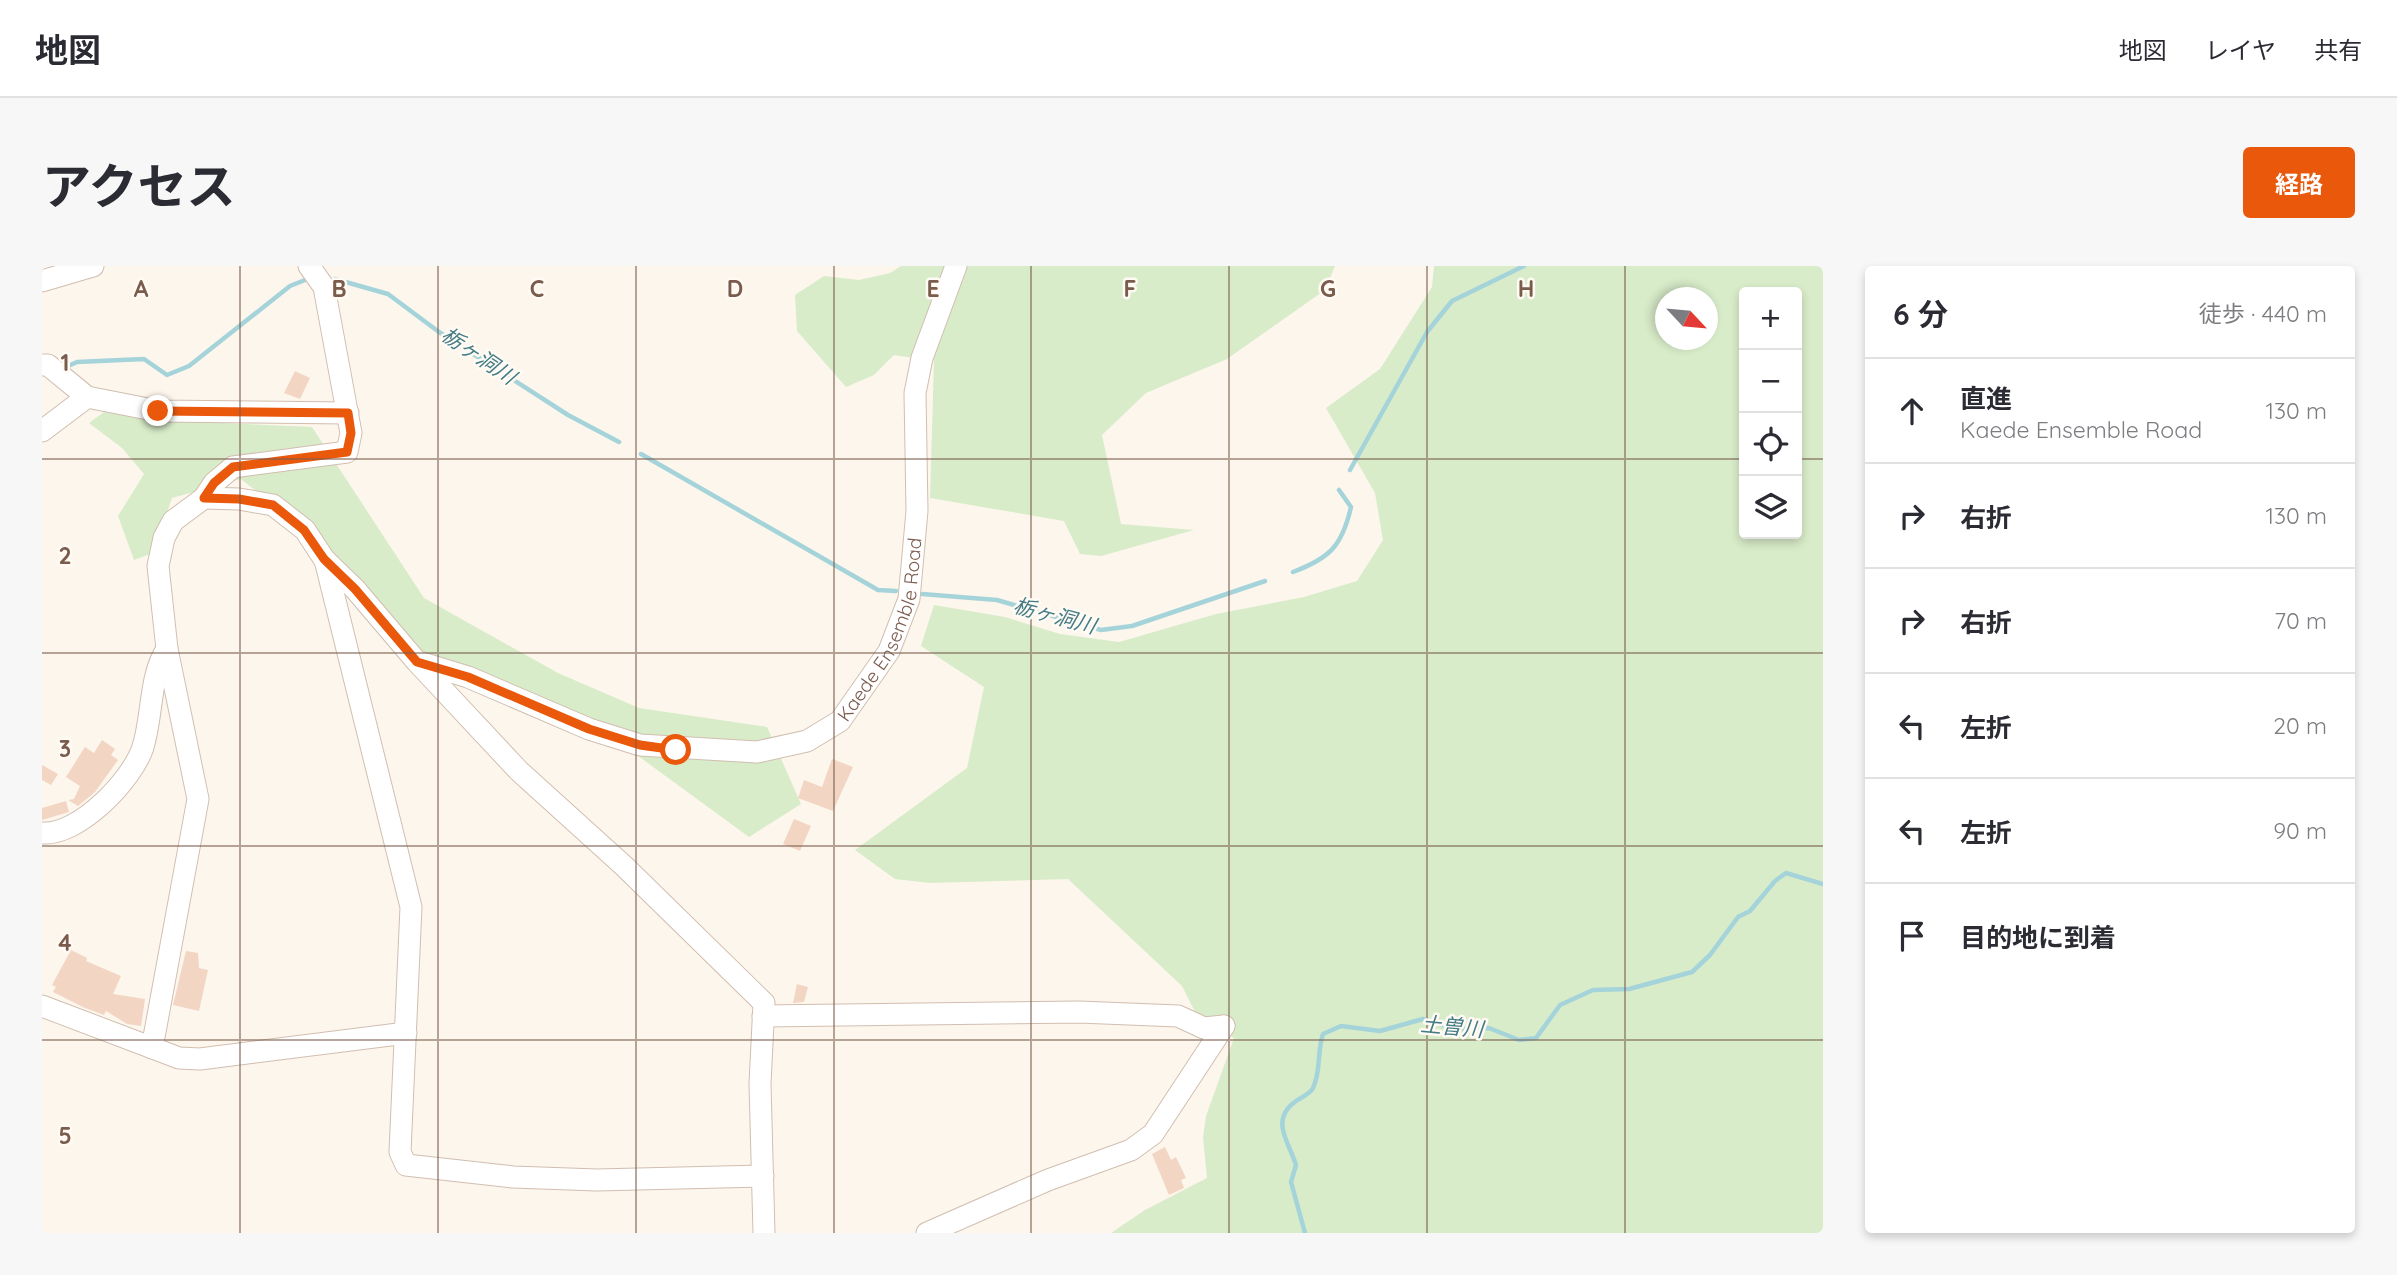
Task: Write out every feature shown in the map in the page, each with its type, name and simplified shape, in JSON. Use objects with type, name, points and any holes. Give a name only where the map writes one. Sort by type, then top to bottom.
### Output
[{"type":"street","points":[[42,281],[93,266]]},
{"type":"street","points":[[152,1048],[198,800],[167,649],[158,566],[164,538],[173,522],[204,498],[214,483],[233,467],[347,452],[351,433],[324,287],[309,266]]},
{"type":"street","name":"Kaede Ensemble Road","points":[[417,662],[468,677],[589,729],[640,745],[757,752],[807,741],[840,721],[889,651],[909,599],[917,510],[915,393],[922,358],[956,266]]},
{"type":"street","points":[[42,365],[48,365],[87,397],[158,411],[348,413]]},
{"type":"street","points":[[42,431],[87,397]]},
{"type":"street","points":[[204,498],[239,499],[273,505],[304,530],[324,559],[355,589],[417,662],[519,771],[624,866],[764,1003],[760,1084],[764,1233]]},
{"type":"street","points":[[324,559],[411,907],[400,1153],[406,1165],[513,1177],[597,1180],[763,1176]]},
{"type":"street","points":[[42,833],[66,830],[93,813],[111,794],[143,749],[158,663],[167,649]]},
{"type":"street","points":[[42,1006],[166,1055],[200,1059],[406,1033]]},
{"type":"street","points":[[764,1016],[1079,1012],[1178,1016],[1204,1028],[1224,1026],[1153,1134],[1131,1150],[1048,1180],[927,1233]]},
{"type":"green space","points":[[901,266],[1335,266],[1325,290],[1227,359],[1146,393],[1102,435],[1121,524],[1194,530],[1101,556],[1080,554],[1064,521],[930,498],[934,361],[894,355],[874,375],[846,387],[797,331],[795,295],[824,276],[859,280],[890,273]]},
{"type":"green space","points":[[1434,266],[1823,266],[1823,1233],[1111,1233],[1145,1210],[1207,1178],[1203,1137],[1206,1116],[1234,1038],[1197,1016],[1182,986],[1068,879],[930,883],[895,879],[855,850],[967,768],[984,687],[921,646],[934,605],[1005,617],[1060,634],[1119,642],[1216,614],[1304,597],[1357,581],[1383,540],[1375,493],[1326,408],[1380,369],[1432,287]]},
{"type":"green space","points":[[104,412],[154,420],[312,427],[424,598],[558,673],[639,708],[767,727],[801,804],[749,837],[630,750],[535,695],[421,651],[327,548],[241,479],[172,498],[153,553],[134,560],[118,516],[144,474],[122,448],[89,423]]},
{"type":"building","points":[[295,371],[310,378],[300,399],[284,393]]},
{"type":"building","points":[[102,740],[115,749],[111,755],[118,760],[95,792],[78,806],[68,800],[74,799],[80,786],[66,777],[85,747],[94,753]]},
{"type":"building","points":[[832,759],[853,767],[833,811],[798,798],[804,780],[822,787]]},
{"type":"building","points":[[42,765],[58,774],[51,785],[42,780]]},
{"type":"building","points":[[66,801],[69,812],[42,820],[42,808]]},
{"type":"building","points":[[794,819],[811,826],[800,851],[783,844]]},
{"type":"building","points":[[71,950],[87,958],[86,961],[121,976],[113,994],[145,999],[141,1026],[127,1024],[106,1011],[104,1015],[85,1008],[53,992],[56,987],[52,985]]},
{"type":"building","points":[[186,951],[198,953],[199,968],[208,970],[199,1011],[173,1005]]},
{"type":"building","points":[[797,984],[808,987],[804,1002],[793,1003]]},
{"type":"building","points":[[1165,1147],[1171,1160],[1176,1157],[1186,1178],[1181,1180],[1184,1188],[1169,1195],[1152,1154]]},
{"type":"waterway","name":"栃ヶ洞川","points":[[1350,470],[1427,332],[1452,301],[1524,266]]},
{"type":"waterway","name":"栃ヶ洞川","points":[[335,279],[388,294],[439,332],[568,415],[619,442]]},
{"type":"waterway","name":"栃ヶ洞川","points":[[66,367],[77,362],[144,359],[167,375],[189,366],[290,286],[305,280]]},
{"type":"waterway","name":"栃ヶ洞川","points":[[641,454],[878,590],[896,591]]},
{"type":"waterway","name":"栃ヶ洞川","points":[[1293,572],[1325,556],[1338,541],[1351,507],[1339,490]]},
{"type":"waterway","name":"栃ヶ洞川","points":[[922,594],[997,600],[1101,630],[1132,626],[1265,581]]},
{"type":"waterway","name":"土曽川","points":[[1305,1233],[1291,1182],[1296,1165],[1282,1124],[1288,1108],[1313,1088],[1323,1034],[1341,1026],[1380,1031],[1423,1019],[1455,1029],[1489,1028],[1519,1040],[1536,1038],[1560,1005],[1593,990],[1629,989],[1692,972],[1710,955],[1738,917],[1750,911],[1775,881],[1786,873],[1823,884]]},
{"type":"route","points":[[158,411],[348,413],[351,433],[347,452],[282,458],[233,467],[214,483],[204,498],[239,499],[273,505],[304,530],[324,559],[355,589],[417,662],[468,677],[589,729],[640,745],[676,750]]}]
